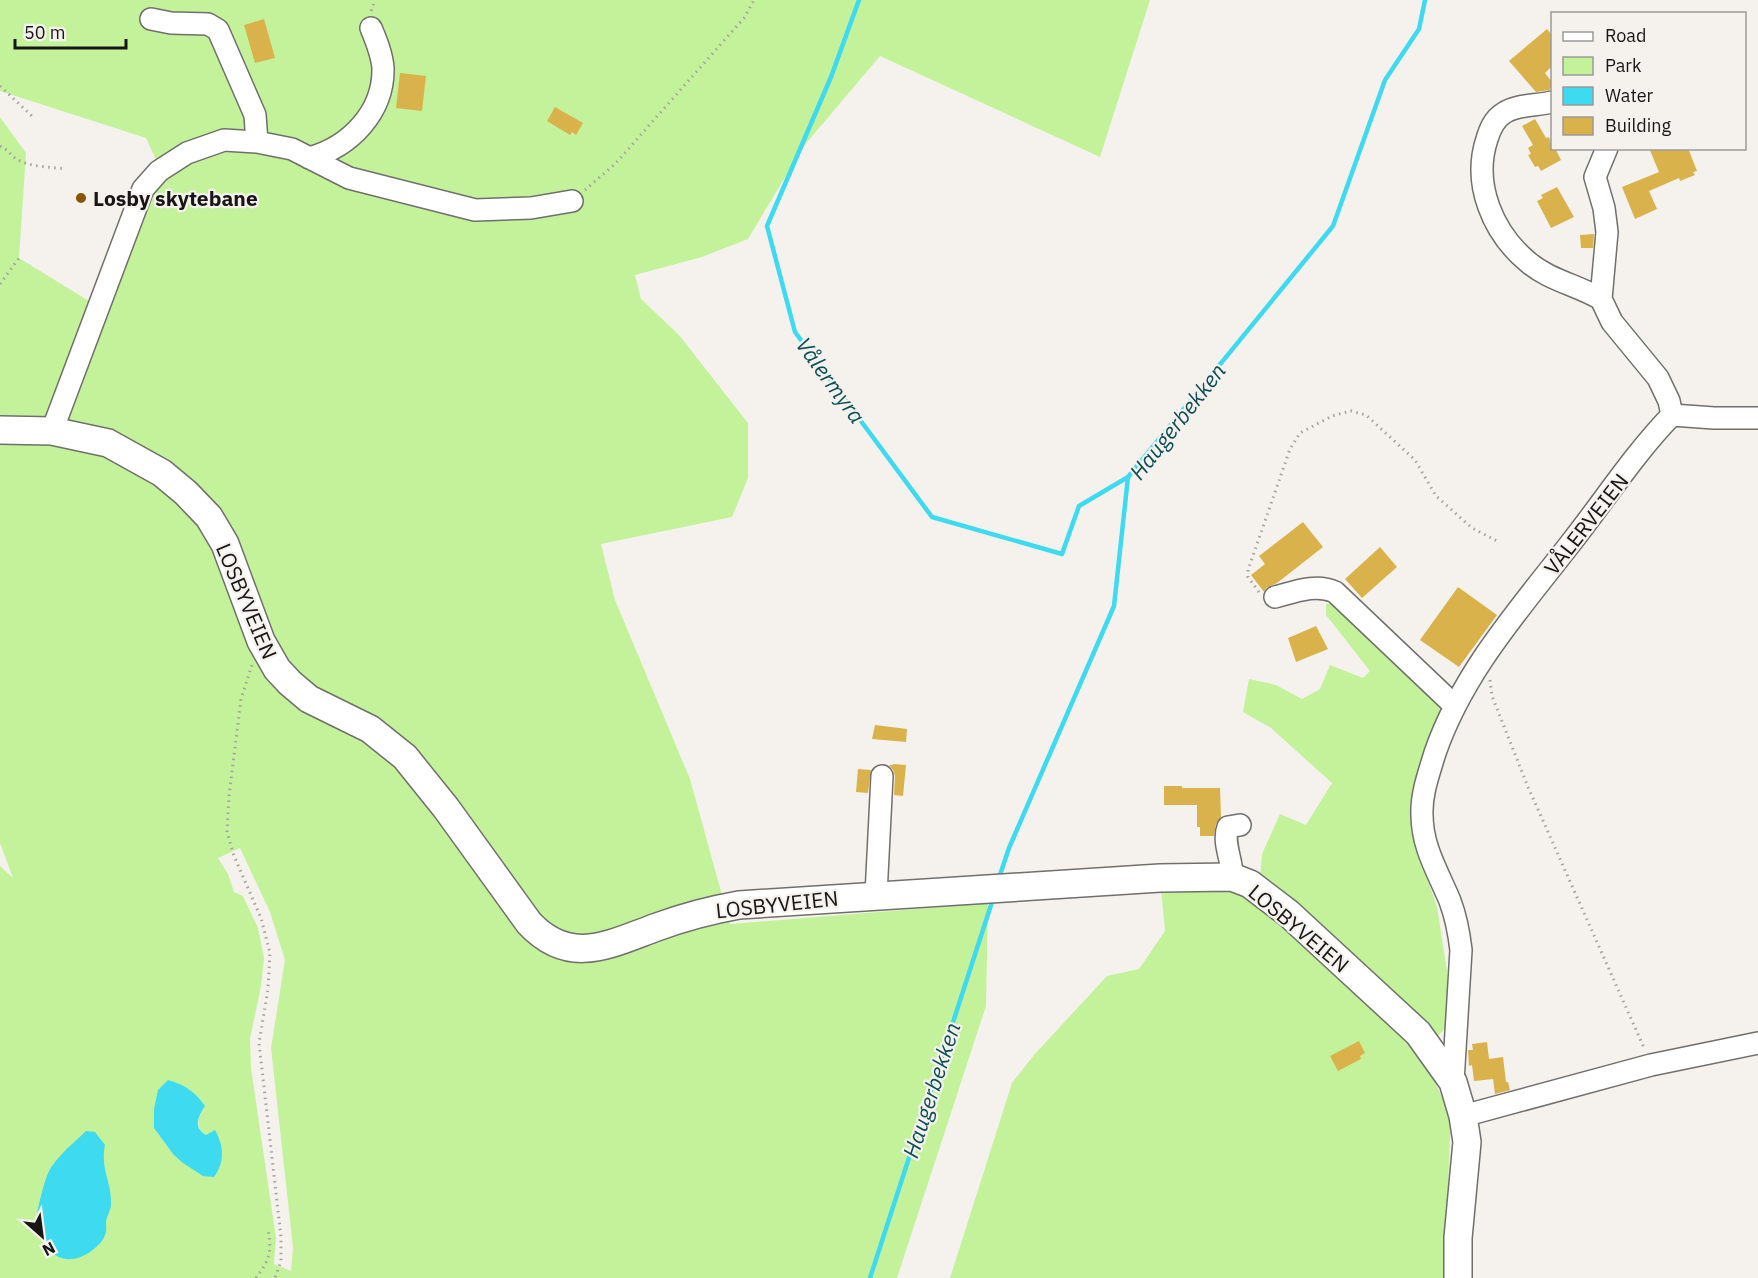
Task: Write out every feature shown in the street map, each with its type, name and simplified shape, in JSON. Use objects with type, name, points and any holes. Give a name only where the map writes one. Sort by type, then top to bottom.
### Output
[{"type":"main road","name":"LOSBYVEIEN","points":[[0,430],[52,431],[108,443],[162,472],[186,493],[209,518],[225,544],[261,641],[277,669],[309,699],[370,729],[405,757],[446,808],[529,923],[540,934],[559,945],[580,949],[607,946],[698,913],[738,905],[1160,878],[1232,877],[1250,884],[1288,913],[1410,1025],[1453,1082],[1463,1116],[1467,1142],[1458,1238],[1458,1278]]},
{"type":"street","points":[[151,19],[171,23],[208,24],[218,30],[255,116],[257,142]]},
{"type":"street","points":[[309,158],[348,139],[368,119],[376,103],[383,66],[371,28]]},
{"type":"street","points":[[1551,102],[1504,112],[1496,119],[1490,130],[1482,158],[1481,172],[1485,197],[1489,210],[1502,232],[1527,262],[1549,276],[1586,291],[1601,300]]},
{"type":"street","points":[[52,431],[143,189],[159,171],[187,153],[224,140],[257,142],[292,149],[349,178],[475,210],[531,208],[572,201]]},
{"type":"street","points":[[1606,150],[1595,177],[1604,208],[1607,232],[1601,300],[1612,322],[1658,378],[1669,401],[1672,415],[1758,418]]},
{"type":"street","name":"VÅLERVEIEN","points":[[1453,1082],[1461,950],[1458,928],[1450,902],[1428,853],[1423,836],[1422,813],[1425,782],[1455,706],[1486,652],[1610,491],[1672,415]]},
{"type":"street","points":[[1275,597],[1314,588],[1335,592],[1455,706]]},
{"type":"street","points":[[876,895],[882,776]]},
{"type":"street","points":[[1232,877],[1233,867],[1228,852],[1226,830],[1228,827],[1240,825]]},
{"type":"street","points":[[1463,1116],[1651,1065],[1758,1042]]},
{"type":"path","points":[[572,201],[615,164],[744,18],[754,0]]},
{"type":"path","points":[[0,86],[33,117]]},
{"type":"path","points":[[0,146],[10,151],[14,158],[26,163],[66,169]]},
{"type":"path","points":[[0,284],[19,258]]},
{"type":"path","points":[[1275,597],[1261,594],[1253,586],[1247,572],[1290,448],[1300,433],[1332,416],[1351,411],[1366,415],[1415,460],[1436,496],[1472,528],[1497,542]]},
{"type":"path","points":[[261,641],[241,699],[227,832],[234,856],[261,918],[270,953],[268,989],[259,1043],[281,1237],[281,1261],[275,1278]]},
{"type":"path","points":[[1486,652],[1492,696],[1528,787],[1651,1065]]},
{"type":"path","points":[[256,1278],[268,1261],[272,1247],[268,1229]]},
{"type":"green space","points":[[0,0],[1150,0],[1100,157],[880,56],[803,147],[748,239],[702,257],[635,275],[641,299],[679,335],[748,423],[748,478],[732,517],[601,544],[615,600],[690,779],[730,924],[988,903],[986,1006],[897,1278],[0,1278],[0,866],[13,878],[0,843],[0,117],[26,153],[19,258],[97,306],[159,171],[169,188],[146,138],[0,91]],"holes":[[[240,848],[270,912],[285,960],[271,1048],[293,1248],[291,1271],[274,1264],[276,1238],[251,1068],[250,1039],[261,986],[264,958],[258,928],[243,896],[234,892],[228,874],[218,858]],[[205,1106],[199,1118],[199,1125],[206,1135],[211,1133],[173,1154],[154,1128]]]},
{"type":"green space","points":[[1326,604],[1348,604],[1448,704],[1423,765],[1411,832],[1437,907],[1447,971],[1449,1025],[1421,1052],[1451,1117],[1444,1278],[950,1278],[1012,1083],[1034,1055],[1107,976],[1139,969],[1165,931],[1161,890],[1260,878],[1262,854],[1280,814],[1306,825],[1332,783],[1271,728],[1243,712],[1249,679],[1276,685],[1302,699],[1320,689],[1330,665],[1363,678],[1370,671],[1326,615]]},
{"type":"water","points":[[168,1080],[190,1090],[205,1106],[199,1118],[199,1129],[206,1135],[215,1130],[222,1148],[222,1160],[214,1177],[203,1176],[183,1163],[173,1154],[154,1128],[154,1109],[158,1090]]},
{"type":"water","points":[[86,1131],[95,1132],[105,1145],[104,1161],[111,1196],[106,1233],[101,1242],[90,1252],[69,1259],[60,1258],[46,1246],[41,1238],[37,1213],[50,1170],[64,1152]]},
{"type":"building","points":[[264,19],[275,58],[255,63],[244,25]]},
{"type":"building","points":[[1547,29],[1551,34],[1551,67],[1545,73],[1551,81],[1549,90],[1536,92],[1509,61]]},
{"type":"building","points":[[400,73],[426,76],[422,111],[396,108]]},
{"type":"building","points":[[555,107],[583,123],[576,135],[572,132],[570,135],[547,121]]},
{"type":"building","points":[[1535,119],[1546,138],[1549,137],[1551,150],[1556,150],[1561,160],[1541,171],[1538,166],[1535,167],[1528,155],[1531,154],[1528,148],[1533,145],[1522,126]]},
{"type":"building","points":[[1650,150],[1689,150],[1697,171],[1693,172],[1695,175],[1680,181],[1679,178],[1649,191],[1657,209],[1635,219],[1622,187],[1659,172]]},
{"type":"building","points":[[1557,187],[1574,217],[1551,228],[1537,201],[1543,198],[1541,195]]},
{"type":"building","points":[[1594,234],[1593,248],[1581,248],[1580,235]]},
{"type":"building","points":[[1303,522],[1323,547],[1277,583],[1266,588],[1264,592],[1251,575],[1265,564],[1259,556]]},
{"type":"building","points":[[1380,547],[1397,567],[1362,598],[1345,579]]},
{"type":"building","points":[[1458,587],[1497,615],[1459,667],[1420,640]]},
{"type":"building","points":[[1316,626],[1328,649],[1296,662],[1288,638]]},
{"type":"building","points":[[875,725],[907,729],[906,742],[872,739]]},
{"type":"building","points":[[889,765],[906,765],[903,796],[894,795],[895,776]]},
{"type":"building","points":[[858,769],[871,770],[868,793],[856,792]]},
{"type":"building","points":[[1164,786],[1220,788],[1221,817],[1216,824],[1214,836],[1200,836],[1200,827],[1197,827],[1197,805],[1164,805]]},
{"type":"building","points":[[1359,1041],[1365,1053],[1360,1056],[1361,1059],[1338,1071],[1330,1056]]},
{"type":"building","points":[[1487,1042],[1489,1059],[1503,1057],[1506,1082],[1510,1090],[1495,1094],[1493,1079],[1474,1081],[1472,1065],[1469,1066],[1468,1050],[1473,1050],[1472,1044]]},
{"type":"waterway","name":"Vålermyra","points":[[859,0],[831,77],[767,226],[795,332],[932,517],[1062,554],[1079,506],[1128,477]]},
{"type":"waterway","name":"Haugerbekken","points":[[1000,875],[1009,848],[1114,606],[1128,477],[1333,226],[1385,80],[1419,29],[1425,0]]},
{"type":"waterway","name":"Haugerbekken","points":[[870,1278],[992,902]]},
{"type":"place","name":"Losby skytebane","points":[[81,198]]}]
